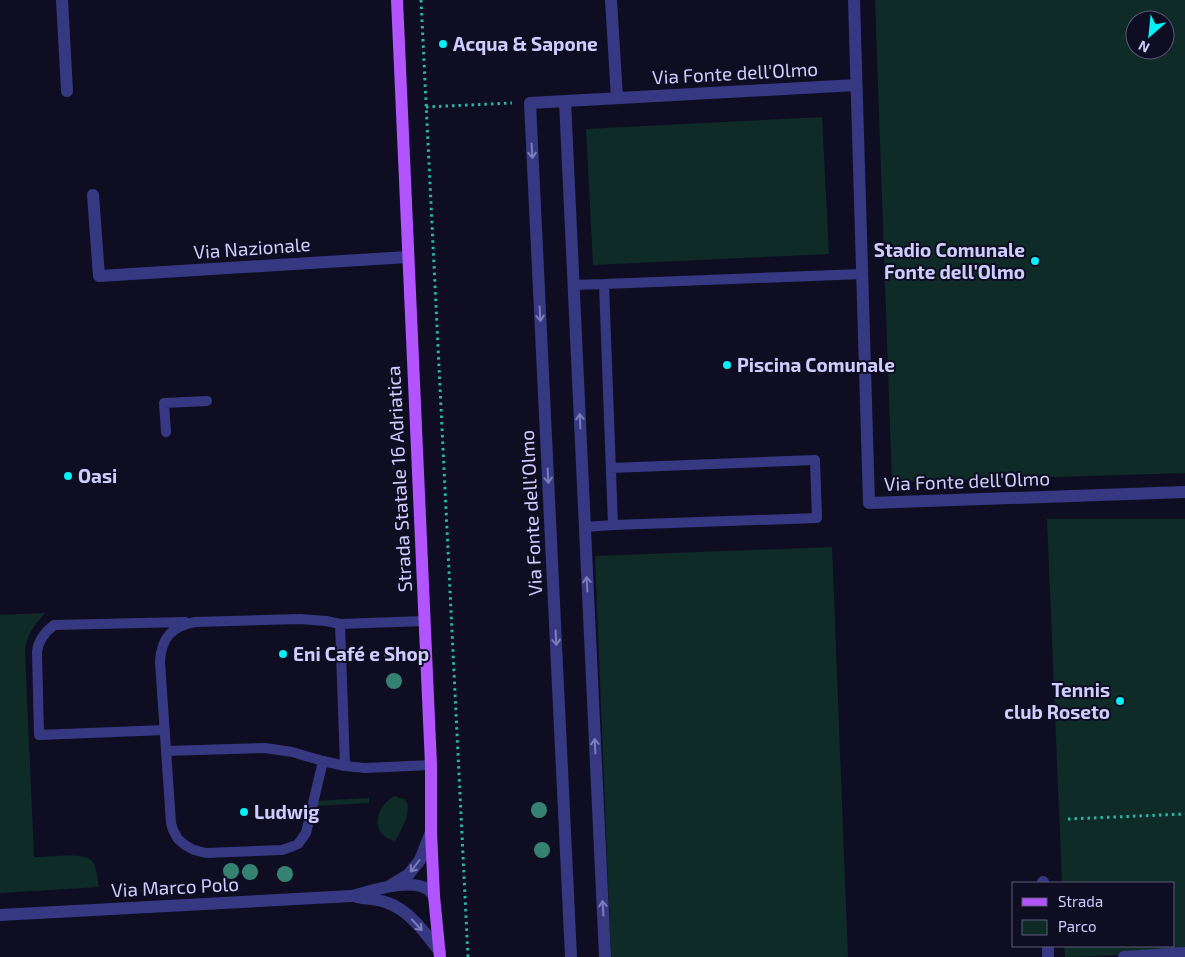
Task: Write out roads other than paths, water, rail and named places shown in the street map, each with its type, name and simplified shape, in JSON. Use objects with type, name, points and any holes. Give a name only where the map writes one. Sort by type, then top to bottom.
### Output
[{"type":"main road","name":"Strada Statale 16 Adriatica","points":[[397,0],[431,765],[431,832],[434,896],[440,955]]},
{"type":"street","points":[[62,0],[67,91]]},
{"type":"street","points":[[611,0],[617,98]]},
{"type":"street","name":"Via Fonte dell'Olmo","points":[[854,0],[869,504],[1185,492]]},
{"type":"street","name":"Via Fonte dell'Olmo","points":[[571,957],[530,103],[856,85]]},
{"type":"street","points":[[564,101],[605,957]]},
{"type":"street","name":"Via Nazionale","points":[[93,195],[99,276],[408,256]]},
{"type":"street","name":"Via Marco Polo","points":[[386,887],[409,874],[420,860],[431,832]]},
{"type":"street","name":"Via Marco Polo","points":[[0,915],[352,896],[386,887],[404,885],[418,886],[429,890],[434,896]]},
{"type":"street","name":"Via Marco Polo","points":[[352,896],[389,903],[402,911],[411,918],[440,955]]},
{"type":"street","points":[[1124,957],[1185,954]]},
{"type":"lane","points":[[573,285],[862,274]]},
{"type":"lane","points":[[604,284],[613,525]]},
{"type":"lane","points":[[166,432],[164,403],[207,401]]},
{"type":"lane","points":[[585,527],[817,518],[815,460],[611,468]]},
{"type":"lane","points":[[165,730],[39,735],[38,644],[46,631],[54,625],[300,619],[340,624],[424,621]]},
{"type":"lane","points":[[195,622],[176,628],[169,634],[164,642],[161,653],[171,823],[178,839],[194,850],[206,853],[282,850],[298,844],[306,833],[323,761]]},
{"type":"lane","points":[[340,624],[345,766]]},
{"type":"lane","points":[[166,751],[265,748],[292,752],[345,766],[365,768],[431,765]]},
{"type":"place","name":"Acqua & Sapone","points":[[443,44]]},
{"type":"place","name":"Stadio Comunale Fonte dell'Olmo","points":[[1035,261]]},
{"type":"place","name":"Piscina Comunale","points":[[727,365]]},
{"type":"place","name":"Oasi","points":[[68,476]]},
{"type":"place","name":"Eni Café e Shop","points":[[283,654]]},
{"type":"place","name":"Tennis club Roseto","points":[[1120,701]]},
{"type":"place","name":"Ludwig","points":[[244,812]]}]
